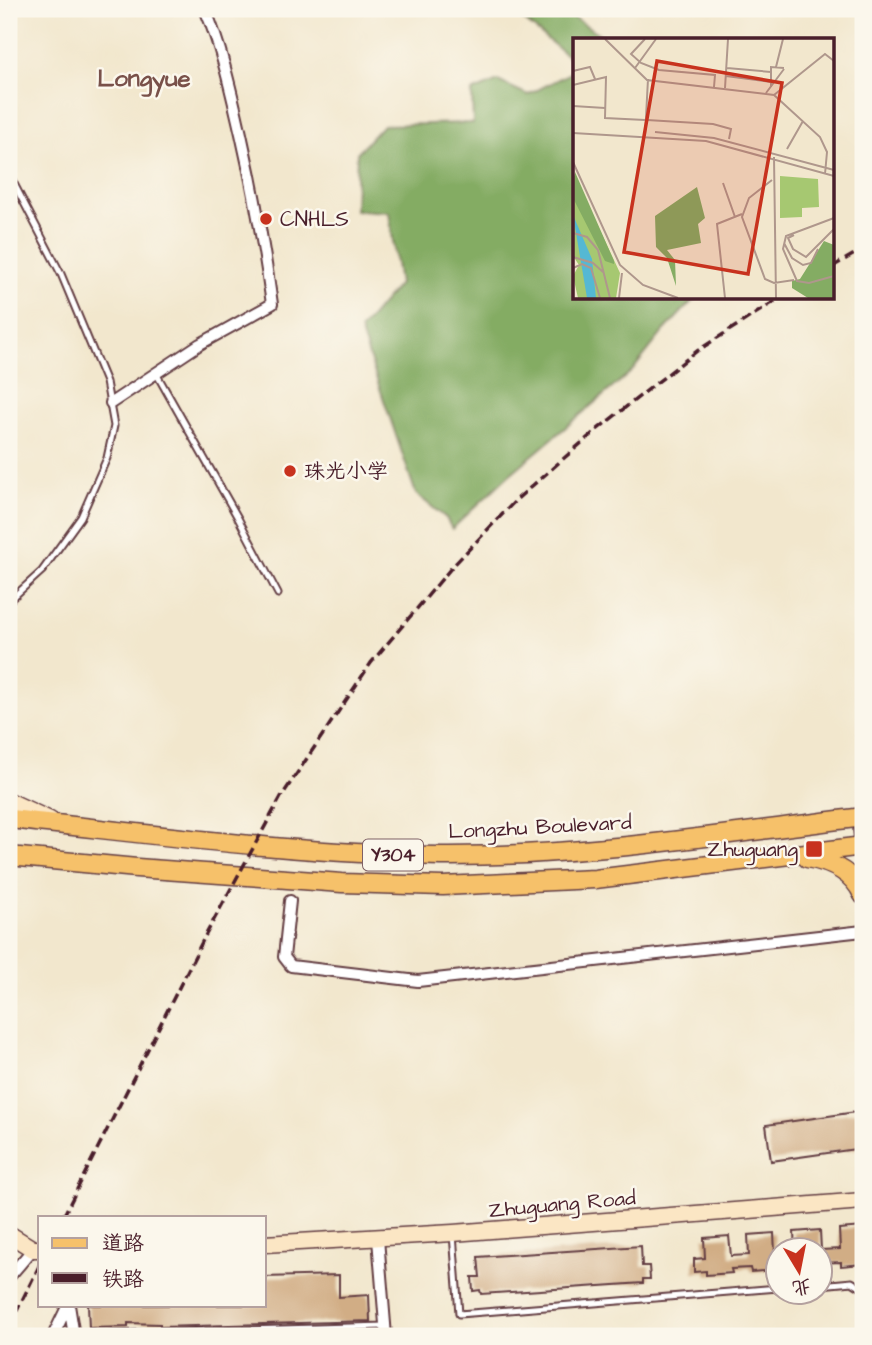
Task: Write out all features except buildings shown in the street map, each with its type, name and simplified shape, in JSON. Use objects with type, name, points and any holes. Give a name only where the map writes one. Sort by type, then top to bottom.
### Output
[{"type":"main road","points":[[9,801],[62,824]]},
{"type":"main road","name":"Longzhu Boulevard","points":[[9,819],[307,849],[443,856],[592,849],[863,820]]},
{"type":"main road","points":[[9,856],[342,883],[443,886],[595,879],[863,847]]},
{"type":"main road","points":[[793,855],[834,865],[850,876],[863,895]]},
{"type":"main road","name":"Zhuguang Road","points":[[266,1244],[378,1239],[863,1201]]},
{"type":"main road","points":[[9,1234],[37,1249]]},
{"type":"street","points":[[111,403],[200,344],[272,304],[261,222],[218,39],[205,9]]},
{"type":"street","points":[[863,820],[863,847]]},
{"type":"street","points":[[290,901],[284,957],[291,966],[418,981],[863,931]]},
{"type":"street","points":[[378,1239],[385,1331]]},
{"type":"street","points":[[9,1277],[37,1249]]},
{"type":"street","points":[[53,1336],[68,1306]]},
{"type":"street","points":[[69,1306],[74,1336]]},
{"type":"lane","points":[[9,174],[61,274],[106,382],[114,426],[107,458],[81,517],[43,571],[9,601]]},
{"type":"lane","points":[[156,373],[278,594]]},
{"type":"lane","points":[[453,1233],[460,1314],[764,1289]]},
{"type":"lane","points":[[834,1284],[852,1282],[863,1289]]},
{"type":"lane","points":[[74,1336],[385,1331]]},
{"type":"green space","points":[[510,9],[568,9],[572,16],[605,38],[573,38],[573,60]]},
{"type":"green space","points":[[573,72],[573,299],[694,299],[632,371],[508,476],[452,529],[446,518],[416,494],[360,330],[399,284],[389,212],[355,210],[357,153],[383,125],[473,123],[472,92],[498,81],[528,95]]},
{"type":"railway","points":[[834,266],[863,249]]},
{"type":"railway","points":[[64,1216],[204,938],[281,797],[371,663],[452,567],[517,499],[593,433],[697,351],[778,299]]},
{"type":"railway","points":[[9,1327],[38,1268]]},
{"type":"place","name":"CNHLS","points":[[266,219]]},
{"type":"place","name":"珠光小学","points":[[290,471]]},
{"type":"place","name":"Zhuguang","points":[[814,849]]},
{"type":"district","name":"Longyue","points":[[144,79]]}]
